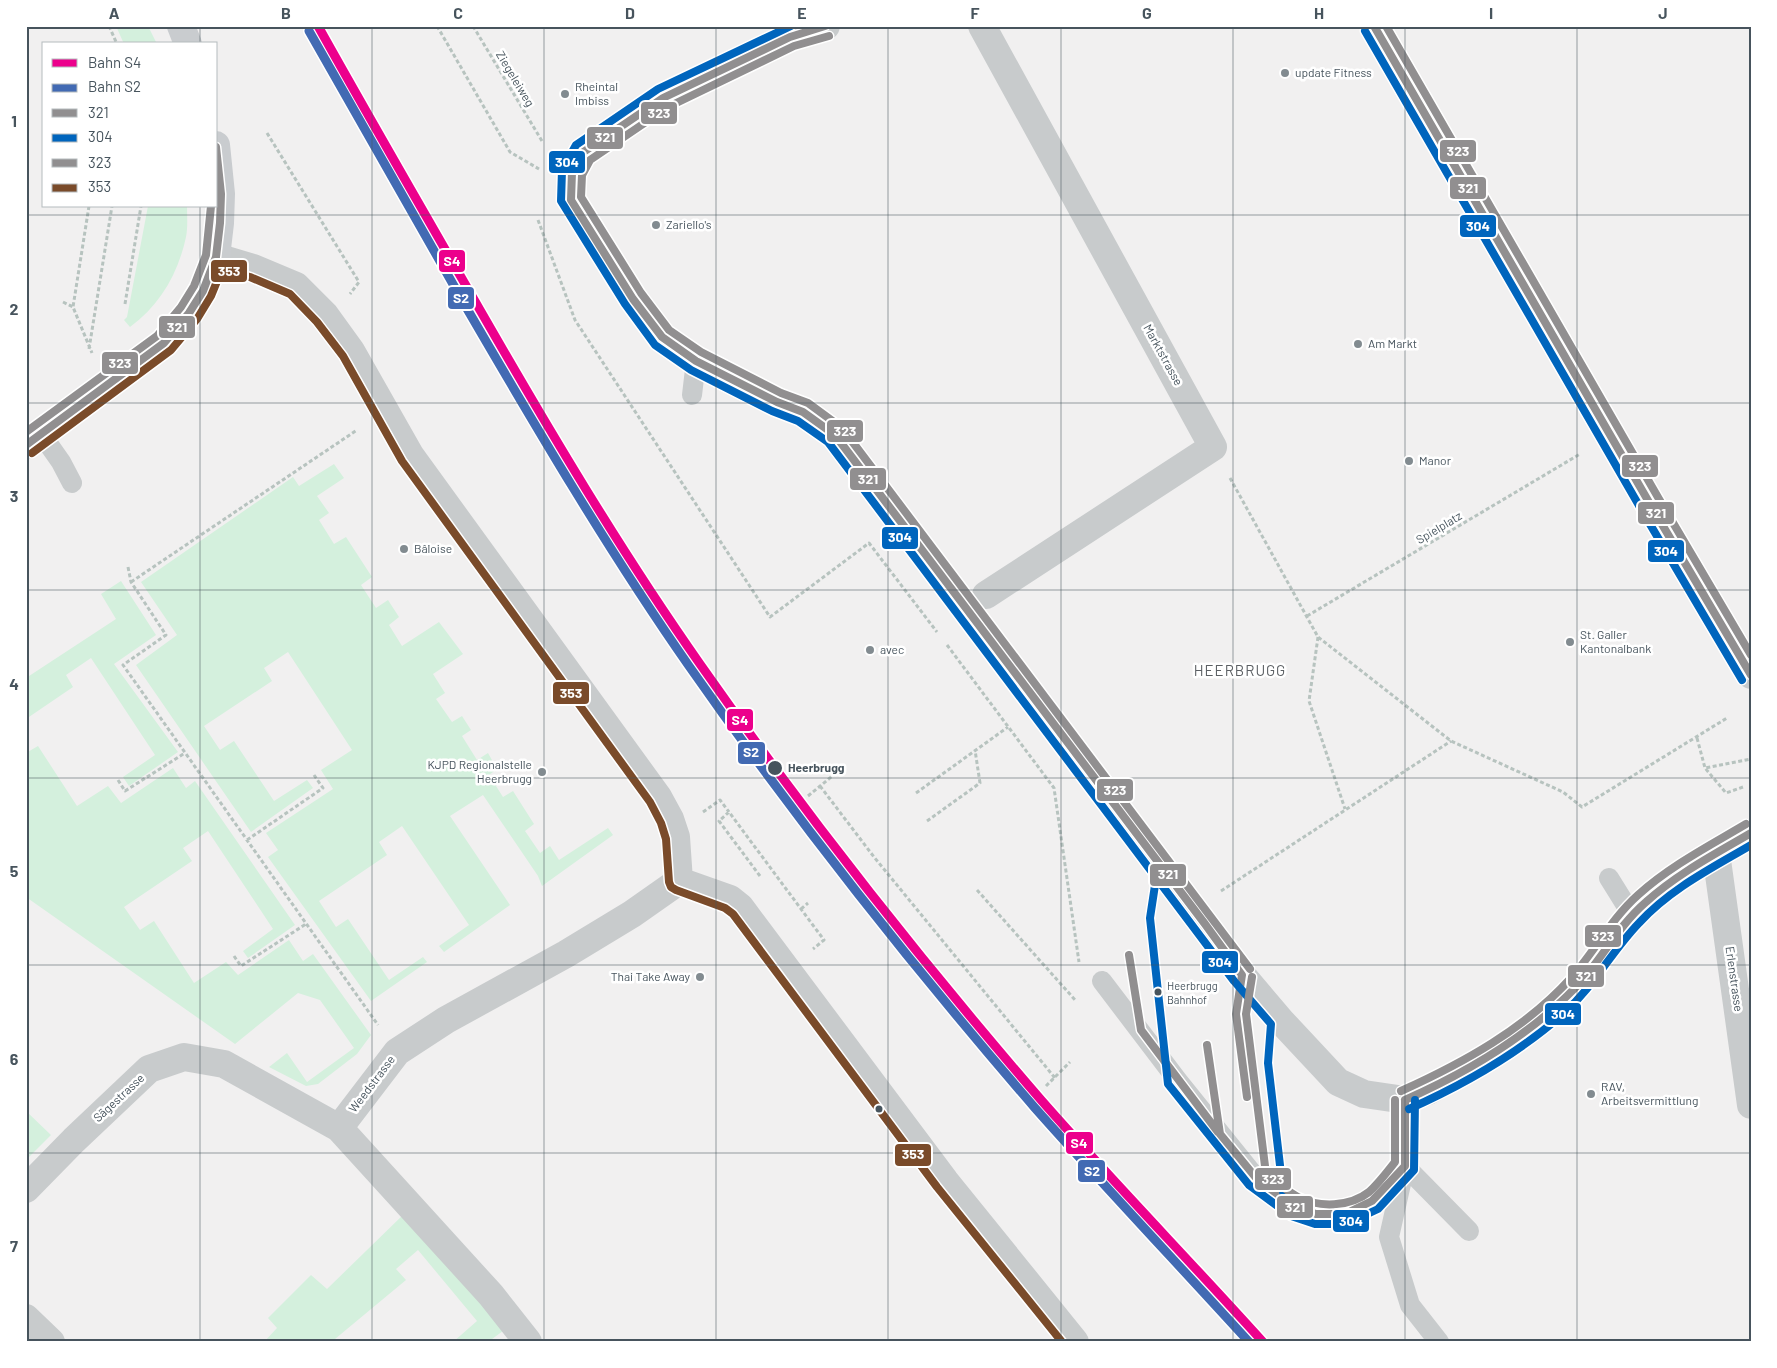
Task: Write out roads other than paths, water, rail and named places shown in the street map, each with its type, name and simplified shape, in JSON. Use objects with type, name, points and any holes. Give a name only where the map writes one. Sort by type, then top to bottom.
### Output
[{"type":"main road","points":[[181,26],[187,42]]},
{"type":"main road","points":[[1374,26],[1751,675]]},
{"type":"main road","points":[[34,440],[164,343],[189,313],[203,291],[216,257],[221,194],[218,165]]},
{"type":"street","points":[[826,26],[790,37],[663,98],[582,153],[572,172],[571,200],[633,299],[662,337],[696,361],[777,402],[803,412],[835,435],[1242,975],[1338,1082],[1364,1094],[1405,1100],[1428,1091],[1462,1071],[1528,1031],[1576,987],[1632,915],[1670,882],[1751,833]]},
{"type":"street","name":"Marktstrasse","points":[[982,26],[1213,447],[986,595]]},
{"type":"street","points":[[216,257],[253,268],[296,286],[325,315],[351,351],[410,455],[658,797],[670,819],[676,838],[679,881],[730,900],[740,907],[945,1181],[1075,1342]]},
{"type":"street","name":"Erlenstrasse","points":[[1716,853],[1751,1105]]},
{"type":"street","name":"Weedstrasse","points":[[339,1128],[397,1052],[446,1020],[566,954],[632,914],[679,881]]},
{"type":"street","name":"Sägestrasse","points":[[26,1189],[74,1140],[149,1069],[184,1057],[224,1064],[339,1128]]},
{"type":"street","points":[[339,1128],[491,1295],[528,1342]]},
{"type":"street","points":[[26,1318],[51,1342]]},
{"type":"lane","points":[[692,395],[696,361]]},
{"type":"lane","points":[[34,440],[61,462],[72,483]]},
{"type":"lane","points":[[1609,878],[1632,915]]},
{"type":"lane","points":[[1102,981],[1178,1081],[1257,1179],[1295,1207],[1316,1214],[1345,1214],[1372,1201],[1405,1166]]},
{"type":"lane","points":[[1405,1100],[1405,1166],[1389,1237],[1410,1304],[1439,1342]]},
{"type":"lane","points":[[1405,1166],[1469,1231]]},
{"type":"rail line","name":"S4","points":[[318,26],[559,445],[670,621],[740,720],[865,887],[952,995],[1069,1132],[1263,1342]]},
{"type":"rail line","name":"S2","points":[[309,31],[519,398],[630,578],[689,666],[771,780],[856,892],[989,1055],[1061,1138],[1249,1342]]},
{"type":"place","name":"update Fitness","points":[[1285,73]]},
{"type":"place","name":"Rheintal Imbiss","points":[[565,94]]},
{"type":"place","name":"Zariello's","points":[[656,225]]},
{"type":"place","name":"Am Markt","points":[[1358,344]]},
{"type":"place","name":"Manor","points":[[1409,461]]},
{"type":"place","name":"Bâloise","points":[[404,549]]},
{"type":"place","name":"St. Galler Kantonalbank","points":[[1570,642]]},
{"type":"place","name":"avec","points":[[870,650]]},
{"type":"place","name":"Heerbrugg","points":[[775,768]]},
{"type":"place","name":"KJPD Regionalstelle Heerbrugg","points":[[542,772]]},
{"type":"place","name":"Thai Take Away","points":[[700,977]]},
{"type":"place","name":"Heerbrugg Bahnhof","points":[[1158,992]]},
{"type":"place","name":"RAV, Arbeitsvermittlung","points":[[1591,1094]]},
{"type":"district","name":"HEERBRUGG","points":[[1240,671]]}]
